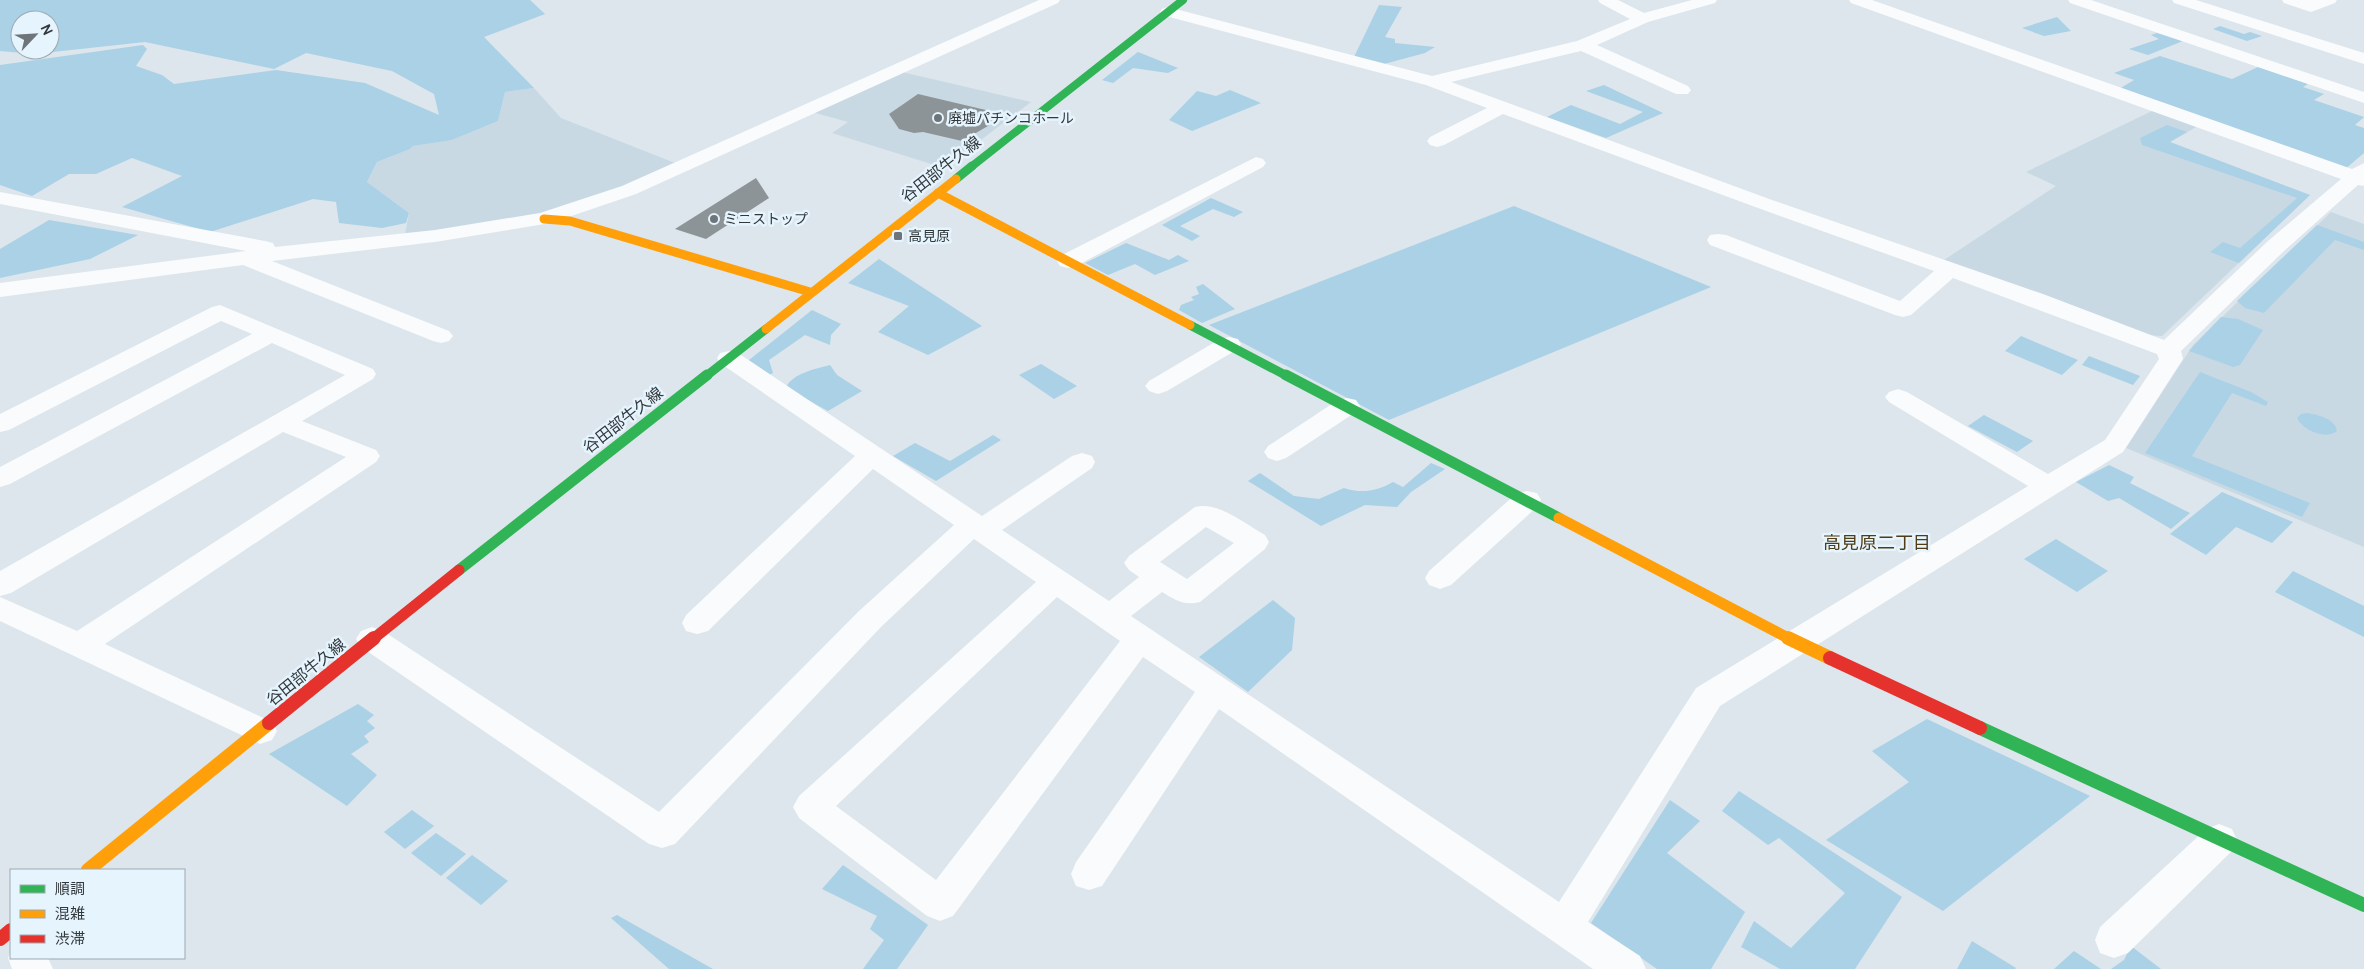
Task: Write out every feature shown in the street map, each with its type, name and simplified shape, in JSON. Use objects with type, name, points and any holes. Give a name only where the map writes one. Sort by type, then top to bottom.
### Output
[{"type":"street","points":[[0,290],[289,252],[435,236],[544,218],[629,190],[1052,0]]},
{"type":"street","points":[[1606,0],[1642,19]]},
{"type":"street","points":[[1432,81],[1523,61],[1583,45],[1642,19],[1709,0]]},
{"type":"street","points":[[1857,0],[2361,175]]},
{"type":"street","points":[[2076,0],[2364,98]]},
{"type":"street","points":[[2102,9],[2131,0]]},
{"type":"street","points":[[2180,0],[2364,59]]},
{"type":"street","points":[[2290,0],[2311,6],[2329,0]]},
{"type":"street","points":[[1175,6],[1432,81],[1765,204],[2035,299],[2168,350]]},
{"type":"street","name":"谷田部牛久線","points":[[89,869],[372,639],[1175,6]]},
{"type":"street","points":[[1583,45],[1682,90]]},
{"type":"street","points":[[1437,141],[1502,107]]},
{"type":"street","points":[[1068,261],[1256,163]]},
{"type":"street","points":[[2168,350],[2276,246],[2361,175]]},
{"type":"street","points":[[938,193],[1795,642],[2364,905]]},
{"type":"street","points":[[0,198],[289,252]]},
{"type":"street","points":[[544,218],[570,221],[810,292]]},
{"type":"street","points":[[1718,240],[1902,310],[1950,269]]},
{"type":"street","points":[[245,258],[441,336]]},
{"type":"street","points":[[0,424],[220,312],[364,374],[0,585]]},
{"type":"street","points":[[0,478],[271,334]]},
{"type":"street","points":[[1158,386],[1229,344]]},
{"type":"street","points":[[1564,927],[1708,696],[2114,446],[2171,359],[2168,350]]},
{"type":"street","points":[[729,358],[1626,969]]},
{"type":"street","points":[[1898,397],[2048,486]]},
{"type":"street","points":[[1277,452],[1347,406]]},
{"type":"street","points":[[80,645],[367,456],[280,422]]},
{"type":"street","points":[[696,624],[872,455]]},
{"type":"street","points":[[372,639],[662,833],[870,619],[977,527],[1082,462]]},
{"type":"street","points":[[1440,578],[1526,500]]},
{"type":"street","points":[[1109,617],[1160,578]]},
{"type":"street","points":[[1056,581],[811,807],[940,904],[1140,638]]},
{"type":"street","points":[[0,608],[260,731]]},
{"type":"street","points":[[1089,874],[1215,689]]},
{"type":"street","points":[[2114,940],[2220,840]]},
{"type":"shaded area","points":[[0,0],[530,0],[545,14],[484,37],[534,88],[505,92],[498,121],[452,140],[413,146],[410,149],[377,162],[367,182],[409,213],[406,223],[382,228],[339,223],[336,202],[313,199],[210,232],[122,207],[182,176],[132,158],[96,174],[69,174],[32,196],[0,185],[0,65],[36,60],[60,60],[60,57],[143,45],[147,49],[136,66],[162,75],[174,84],[276,70],[365,83],[439,115],[434,94],[392,71],[306,53],[274,69],[145,42],[60,51],[60,10],[10,10],[10,52],[0,51]]},
{"type":"shaded area","points":[[1379,5],[1402,7],[1385,37],[1395,39],[1395,43],[1435,47],[1425,53],[1384,64],[1354,57]]},
{"type":"shaded area","points":[[2057,17],[2071,31],[2044,36],[2022,28]]},
{"type":"shaded area","points":[[2220,26],[2244,34],[2250,32],[2262,36],[2247,41],[2213,29]]},
{"type":"shaded area","points":[[2157,33],[2183,41],[2148,55],[2129,49],[2159,39],[2151,35]]},
{"type":"shaded area","points":[[1138,52],[1178,68],[1168,73],[1133,68],[1113,83],[1102,80]]},
{"type":"shaded area","points":[[2160,56],[2232,79],[2258,67],[2308,84],[2303,87],[2324,94],[2314,100],[2364,117],[2355,125],[2364,128],[2364,153],[2344,170],[2119,89],[2134,80],[2114,73]]},
{"type":"shaded area","points":[[902,72],[1031,102],[944,168],[832,133],[848,122],[812,112]]},
{"type":"shaded area","points":[[1604,85],[1663,113],[1606,138],[1547,117],[1571,105],[1620,124],[1643,112],[1586,91]]},
{"type":"shaded area","points":[[534,88],[561,118],[675,163],[613,193],[526,218],[405,235],[409,213],[367,182],[377,162],[410,149],[413,146],[452,140],[498,121],[505,92]]},
{"type":"shaded area","points":[[1230,90],[1261,103],[1192,131],[1169,120],[1197,91],[1216,96]]},
{"type":"shaded area","points":[[2154,110],[2198,126],[2170,142],[2310,195],[2162,336],[2147,335],[1944,260],[2056,186],[2026,172]]},
{"type":"shaded area","points":[[2167,125],[2187,132],[2170,142],[2310,195],[2239,263],[2210,252],[2223,242],[2240,248],[2297,198],[2142,145],[2140,138]]},
{"type":"shaded area","points":[[1211,198],[1243,212],[1234,217],[1213,209],[1180,226],[1200,236],[1192,241],[1162,225]]},
{"type":"shaded area","points":[[1514,206],[1711,287],[1389,420],[1209,325]]},
{"type":"shaded area","points":[[2331,212],[2364,224],[2364,547],[2126,448],[2193,345]]},
{"type":"shaded area","points":[[49,220],[138,235],[90,259],[0,278],[0,249]]},
{"type":"shaded area","points":[[2317,225],[2364,242],[2364,250],[2335,240],[2264,313],[2245,308],[2237,301]]},
{"type":"shaded area","points":[[1126,243],[1169,260],[1178,255],[1189,261],[1155,275],[1135,264],[1108,275],[1085,263]]},
{"type":"shaded area","points":[[879,259],[982,326],[928,355],[878,332],[909,306],[848,283]]},
{"type":"shaded area","points":[[1203,284],[1235,309],[1202,323],[1179,310],[1181,305],[1194,300],[1191,297],[1199,294],[1196,287]]},
{"type":"shaded area","points":[[812,310],[841,324],[831,335],[830,345],[805,335],[769,360],[773,373],[769,375],[751,366],[749,360]]},
{"type":"shaded area","points":[[2221,317],[2238,319],[2263,330],[2240,365],[2233,367],[2189,351]]},
{"type":"shaded area","points":[[2021,336],[2078,360],[2062,375],[2005,351]]},
{"type":"shaded area","points":[[2089,356],[2140,376],[2133,385],[2082,365]]},
{"type":"shaded area","points":[[1041,364],[1077,386],[1054,399],[1019,375]]},
{"type":"shaded area","points":[[830,365],[837,375],[862,391],[828,411],[786,388],[799,375]]},
{"type":"shaded area","points":[[2200,372],[2251,392],[2268,402],[2266,406],[2232,393],[2192,456],[2310,503],[2302,517],[2145,453]]},
{"type":"shaded area","points":[[2307,413],[2330,420],[2337,431],[2327,435],[2315,433],[2304,427],[2297,418],[2301,414]]},
{"type":"shaded area","points":[[1984,415],[2033,441],[2017,452],[1968,426]]},
{"type":"shaded area","points":[[993,435],[1001,440],[936,481],[893,456],[915,443],[950,461]]},
{"type":"shaded area","points":[[1431,463],[1445,469],[1411,492],[1397,507],[1365,505],[1321,526],[1248,481],[1260,473],[1294,496],[1319,499],[1344,488],[1369,491],[1393,482],[1403,487]]},
{"type":"shaded area","points":[[2109,465],[2134,477],[2130,483],[2190,513],[2171,529],[2119,498],[2108,501],[2076,482]]},
{"type":"shaded area","points":[[2222,492],[2293,522],[2272,543],[2236,527],[2206,555],[2170,534]]},
{"type":"shaded area","points":[[2056,539],[2108,571],[2077,592],[2024,559]]},
{"type":"shaded area","points":[[2293,571],[2364,606],[2364,637],[2275,592]]},
{"type":"shaded area","points":[[1273,600],[1295,618],[1292,650],[1248,692],[1199,657]]},
{"type":"shaded area","points":[[358,704],[374,715],[367,721],[375,728],[364,736],[369,742],[351,754],[377,775],[347,806],[269,754]]},
{"type":"shaded area","points":[[1927,719],[2090,796],[1943,911],[1826,840],[1909,782],[1872,751]]},
{"type":"shaded area","points":[[1739,791],[1902,897],[1855,969],[1780,969],[1741,947],[1754,921],[1791,948],[1845,893],[1779,838],[1768,845],[1722,811]]},
{"type":"shaded area","points":[[1670,800],[1700,821],[1667,853],[1745,912],[1711,969],[1657,969],[1591,923]]},
{"type":"shaded area","points":[[412,810],[434,826],[405,849],[384,832]]},
{"type":"shaded area","points":[[436,833],[466,854],[441,876],[411,853]]},
{"type":"shaded area","points":[[472,855],[508,881],[481,905],[446,878]]},
{"type":"shaded area","points":[[843,865],[928,925],[897,969],[863,969],[884,940],[870,929],[877,916],[822,889]]},
{"type":"shaded area","points":[[617,915],[713,969],[669,969],[611,918]]},
{"type":"shaded area","points":[[1972,941],[2016,968],[1957,969]]},
{"type":"shaded area","points":[[2131,946],[2161,969],[2111,969],[2124,960]]},
{"type":"shaded area","points":[[2074,951],[2101,969],[2054,969]]},
{"type":"building","name":"廃墟パチンコホール","points":[[918,94],[1007,115],[962,141],[923,132],[914,133],[899,129],[889,114]]},
{"type":"building","name":"ミニストップ","points":[[756,178],[769,198],[706,239],[675,229]]},
{"type":"traffic: fast","points":[[956,179],[1183,0]]},
{"type":"traffic: fast","points":[[1190,325],[1559,518]]},
{"type":"traffic: fast","points":[[459,570],[766,329]]},
{"type":"traffic: fast","points":[[1980,728],[2364,905]]},
{"type":"traffic: slow","points":[[766,329],[956,179]]},
{"type":"traffic: slow","points":[[938,193],[1190,325]]},
{"type":"traffic: slow","points":[[544,219],[570,221],[810,292]]},
{"type":"traffic: slow","points":[[1559,518],[1795,642],[1830,658]]},
{"type":"traffic: slow","points":[[89,869],[269,723]]},
{"type":"traffic: jam","points":[[269,723],[459,570]]},
{"type":"traffic: jam","points":[[1830,658],[1980,728]]},
{"type":"traffic: jam","points":[[0,939],[10,931]]},
{"type":"place","name":"廃墟パチンコホール","points":[[938,118]]},
{"type":"place","name":"ミニストップ","points":[[714,219]]},
{"type":"place","name":"高見原","points":[[898,236]]},
{"type":"district","name":"高見原二丁目","points":[[1877,543]]}]
